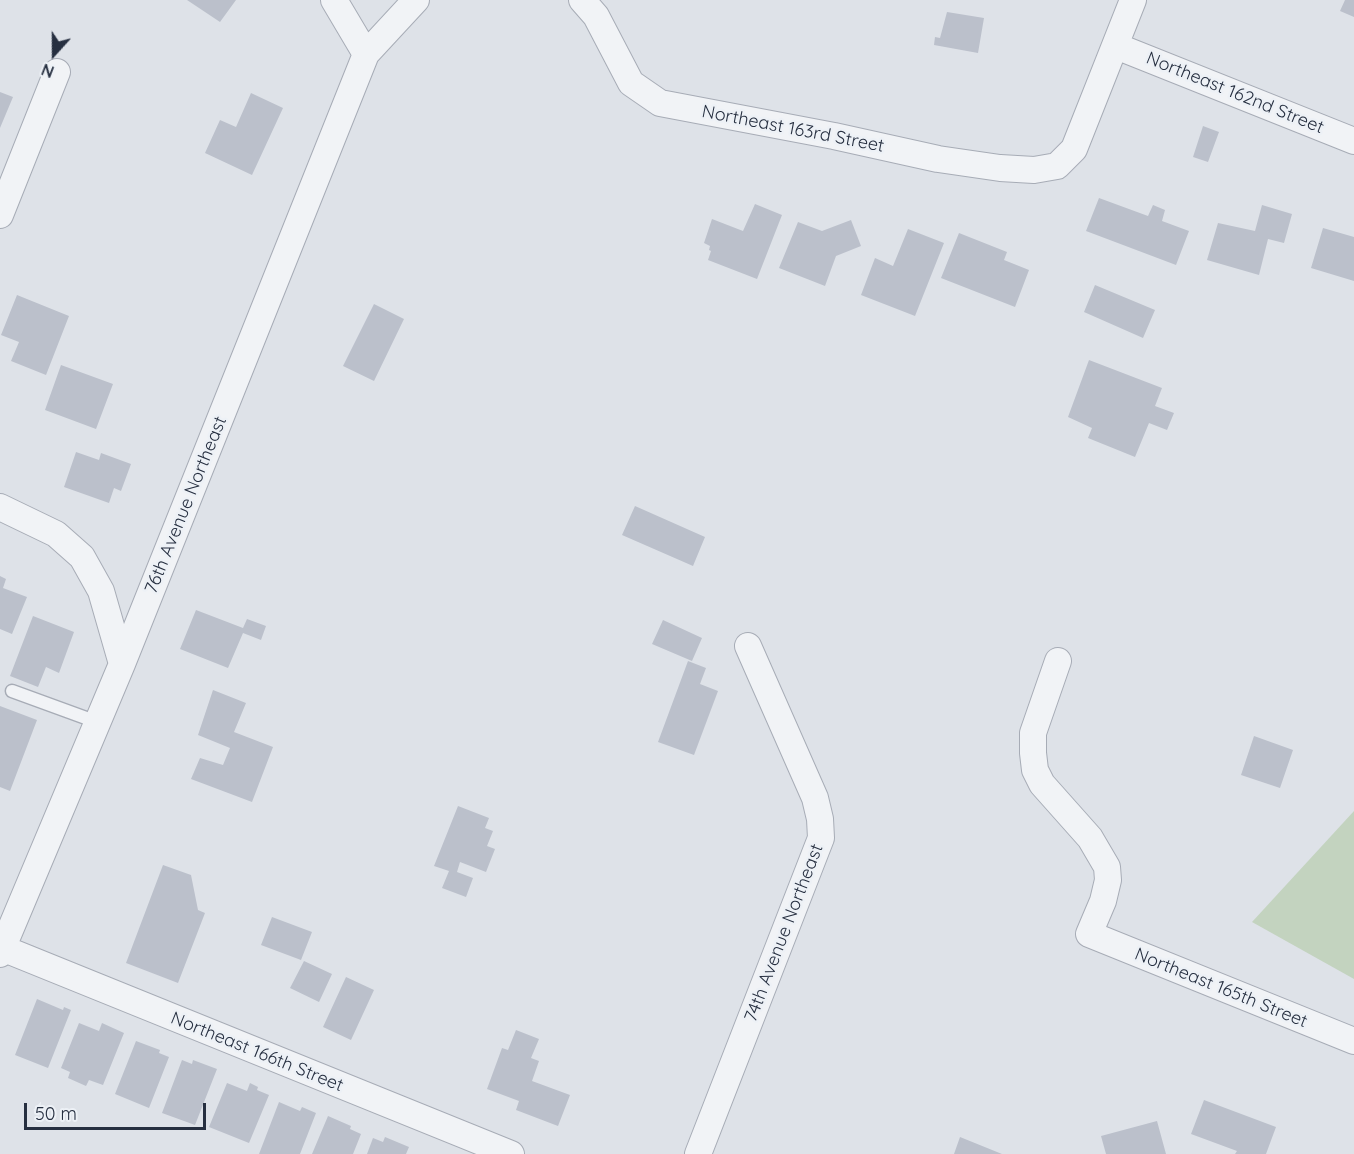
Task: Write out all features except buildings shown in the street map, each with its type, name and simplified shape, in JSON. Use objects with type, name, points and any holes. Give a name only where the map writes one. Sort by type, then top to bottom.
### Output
[{"type":"street","points":[[334,0],[366,54],[416,0]]},
{"type":"street","name":"Northeast 163rd Street","points":[[582,0],[596,16],[631,83],[660,103],[834,136],[938,159],[1000,168],[1034,170],[1057,166],[1074,149],[1116,46]]},
{"type":"street","points":[[1116,46],[1133,0]]},
{"type":"street","name":"Northeast 162nd Street","points":[[1116,46],[1354,141]]},
{"type":"street","name":"76th Avenue Northeast","points":[[1,951],[6,922],[122,664],[366,54]]},
{"type":"street","points":[[0,215],[57,72]]},
{"type":"street","points":[[0,507],[56,534],[82,557],[101,591],[122,664]]},
{"type":"street","name":"74th Avenue Northeast","points":[[698,1154],[821,838],[820,819],[815,798],[748,646]]},
{"type":"street","name":"Northeast 165th Street","points":[[1058,661],[1033,733],[1033,753],[1035,770],[1042,784],[1090,838],[1107,867],[1108,880],[1089,934],[1354,1041]]},
{"type":"street","name":"Northeast 166th Street","points":[[1,951],[512,1154]]},
{"type":"lane","points":[[12,691],[97,722]]},
{"type":"green space","points":[[1354,811],[1354,979],[1252,922]]}]
